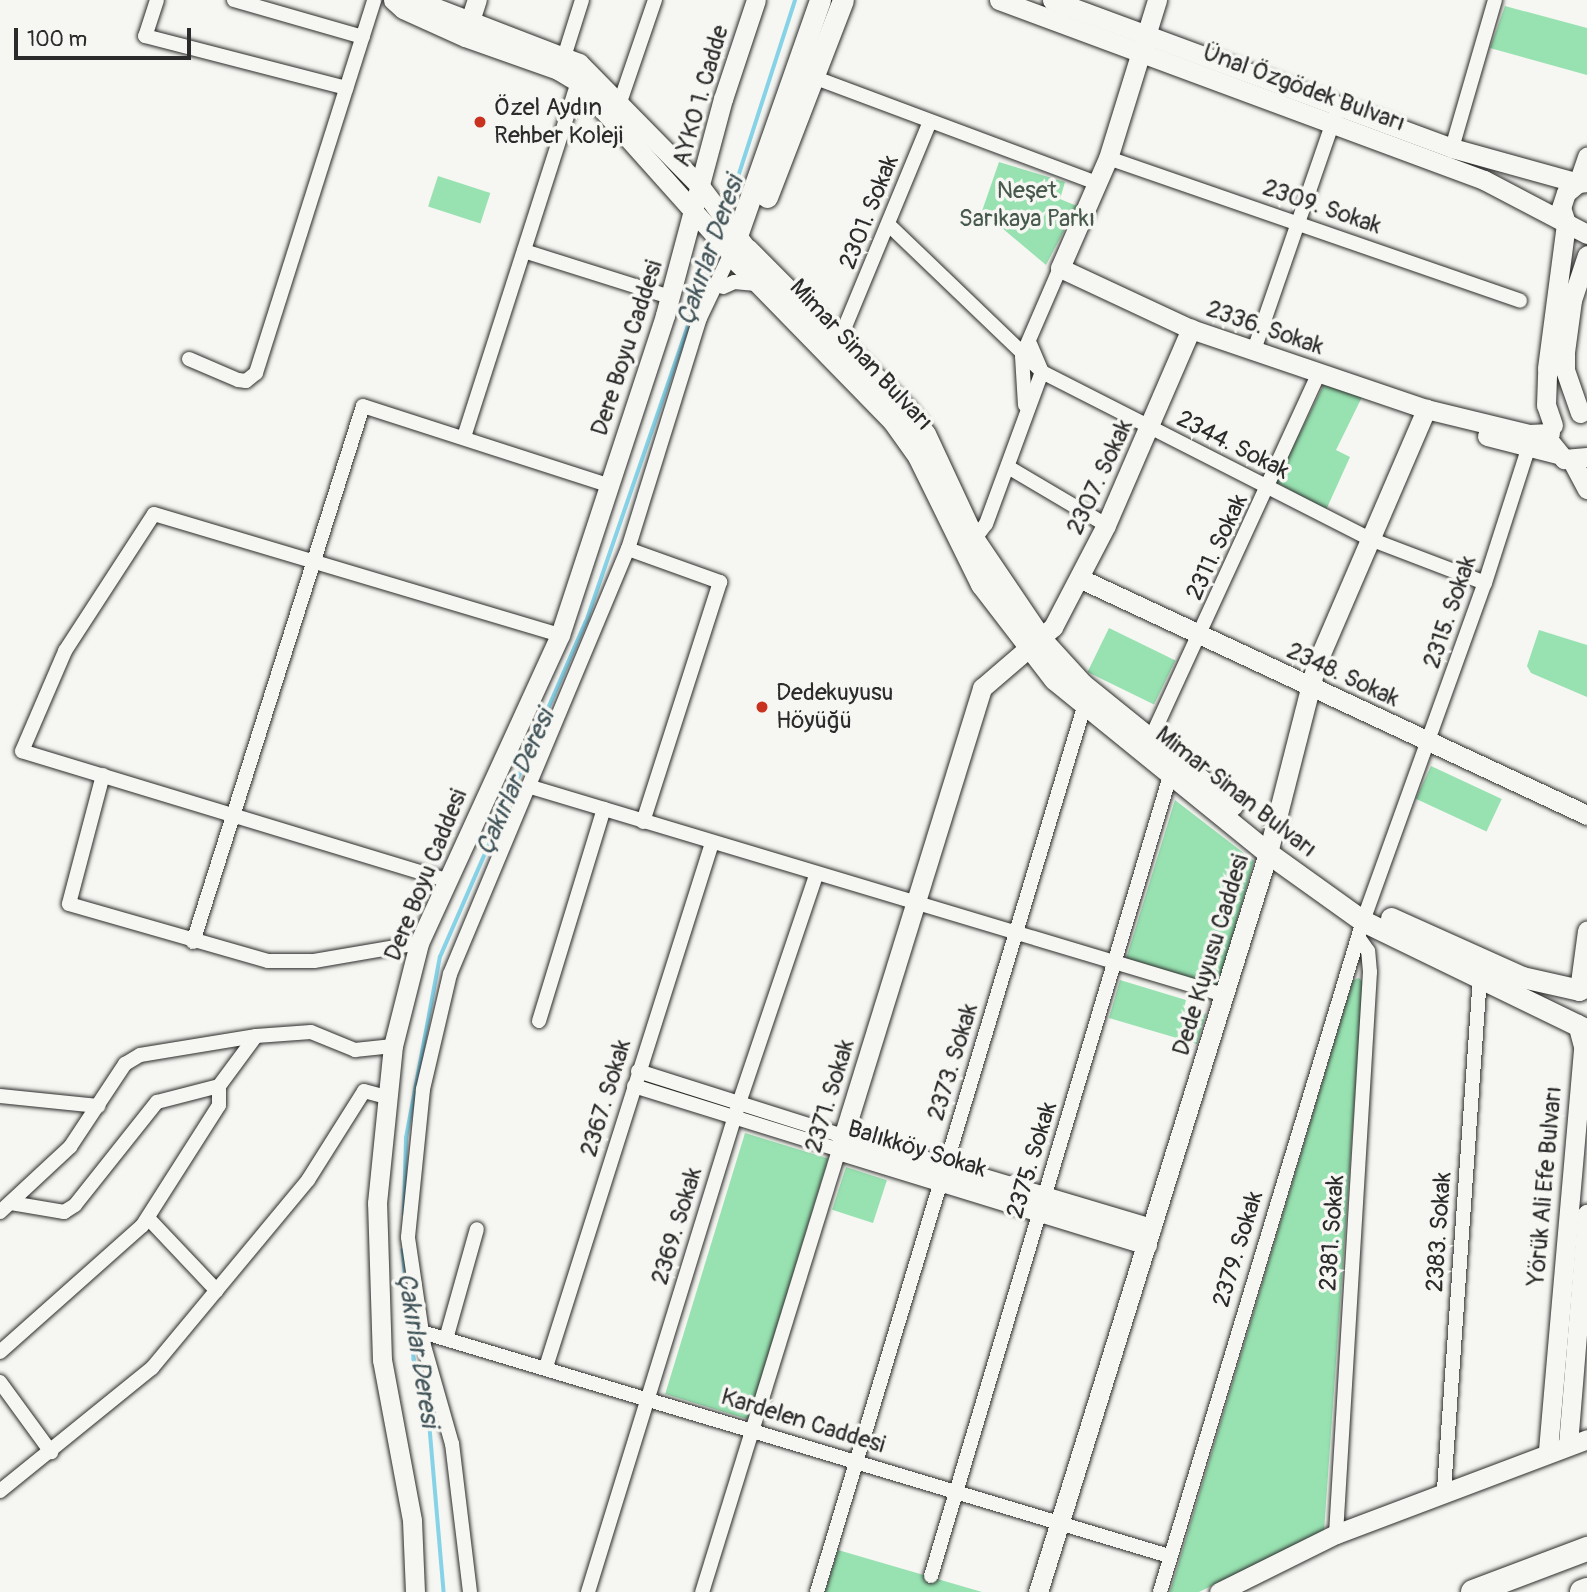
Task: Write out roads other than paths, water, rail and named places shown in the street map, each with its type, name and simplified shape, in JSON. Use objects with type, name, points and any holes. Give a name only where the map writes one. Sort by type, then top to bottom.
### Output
[{"type":"highway","points":[[1473,1592],[1587,1549]]},
{"type":"highway","points":[[1582,1592],[1587,1590]]},
{"type":"main road","points":[[736,247],[820,0]]},
{"type":"main road","points":[[736,247],[813,77],[844,0]]},
{"type":"main road","name":"Mimar Sinan Bulvarı","points":[[736,247],[760,285],[925,434],[968,546],[1035,644],[1084,707],[1173,765],[1363,922],[1582,1027]]},
{"type":"main road","name":"Mimar Sinan Bulvarı","points":[[736,247],[835,350]]},
{"type":"main road","name":"Mimar Sinan Bulvarı","points":[[1035,644],[1151,738],[1173,765]]},
{"type":"main road","name":"Mimar Sinan Bulvarı","points":[[1363,922],[1522,977],[1583,988]]},
{"type":"main road","name":"Yörük Ali Efe Bulvarı","points":[[1582,1027],[1570,1007],[1583,988]]},
{"type":"street","points":[[158,0],[145,36],[346,88]]},
{"type":"street","points":[[234,0],[363,37]]},
{"type":"street","points":[[189,359],[238,380],[246,381],[256,373],[374,0]]},
{"type":"street","name":"Mimar Sinan Bulvarı","points":[[393,0],[402,9],[579,63],[700,186]]},
{"type":"street","name":"Mimar Sinan Bulvarı","points":[[416,0],[467,30],[558,70],[578,82],[704,210],[736,247]]},
{"type":"street","points":[[467,30],[477,0]]},
{"type":"street","points":[[564,57],[582,0]]},
{"type":"street","points":[[619,105],[655,0]]},
{"type":"street","name":"AYKO 1. Cadde","points":[[704,210],[700,186],[756,0]]},
{"type":"street","name":"Ünal Özgödek Bulvarı","points":[[999,0],[1144,47],[1335,116],[1485,180],[1587,234]]},
{"type":"street","name":"Ünal Özgödek Bulvarı","points":[[1052,0],[1144,47]]},
{"type":"street","points":[[1026,408],[1026,350],[1034,325],[1108,158],[1157,0]]},
{"type":"street","points":[[1452,148],[1495,0]]},
{"type":"street","points":[[813,77],[1097,183]]},
{"type":"street","points":[[464,437],[578,82]]},
{"type":"street","points":[[1254,349],[1335,116]]},
{"type":"street","name":"Ünal Özgödek Bulvarı","points":[[1335,116],[1583,182]]},
{"type":"street","name":"2301. Sokak","points":[[835,350],[890,226],[930,121]]},
{"type":"street","points":[[659,144],[683,154],[709,150]]},
{"type":"street","points":[[1587,157],[1583,182],[1563,200],[1566,223],[1547,368],[1546,405],[1552,429],[1572,457],[1587,489]]},
{"type":"street","name":"2309. Sokak","points":[[1108,158],[1520,301]]},
{"type":"street","name":"Dere Boyu Caddesi","points":[[415,1592],[412,1520],[382,1360],[377,1203],[393,1046],[419,943],[560,635],[670,297],[704,210]]},
{"type":"street","name":"2344. Sokak","points":[[890,226],[1026,350],[1042,372],[1269,490],[1370,539],[1485,583]]},
{"type":"street","points":[[470,1592],[452,1444],[422,1332],[408,1237],[423,1089],[450,974],[480,893],[531,787],[628,549],[680,394],[736,247]]},
{"type":"street","points":[[680,394],[700,318],[736,247]]},
{"type":"street","points":[[524,251],[670,297]]},
{"type":"street","points":[[1552,429],[1564,415],[1583,415],[1565,370],[1565,352],[1572,300],[1587,256]]},
{"type":"street","name":"2336. Sokak","points":[[1060,268],[1191,329],[1426,409],[1528,434],[1552,429]]},
{"type":"street","points":[[723,287],[734,282],[760,285]]},
{"type":"street","name":"2307. Sokak","points":[[1035,644],[1079,578],[1106,525],[1191,329]]},
{"type":"street","points":[[968,546],[1009,467],[1026,408],[1042,372]]},
{"type":"street","name":"2311. Sokak","points":[[1151,738],[1269,490],[1319,373]]},
{"type":"street","points":[[193,942],[363,407],[608,485]]},
{"type":"street","name":"Dede Kuyusu Caddesi","points":[[1038,1592],[1270,846],[1311,686],[1426,409]]},
{"type":"street","name":"2336. Sokak","points":[[1460,419],[1480,433],[1528,449],[1572,457]]},
{"type":"street","name":"2315. Sokak","points":[[1363,922],[1485,583],[1528,449]]},
{"type":"street","points":[[1009,467],[1106,525]]},
{"type":"street","points":[[446,880],[22,751],[65,651],[154,514],[560,635]]},
{"type":"street","points":[[628,549],[720,582],[643,822]]},
{"type":"street","name":"2348. Sokak","points":[[1079,578],[1200,637],[1587,815]]},
{"type":"street","name":"2371. Sokak","points":[[702,1592],[913,903],[982,688],[1035,644]]},
{"type":"street","name":"2373. Sokak","points":[[817,1592],[1084,707]]},
{"type":"street","name":"2375. Sokak","points":[[931,1576],[1173,765]]},
{"type":"street","points":[[103,775],[69,904],[193,942],[268,961],[291,961],[419,943]]},
{"type":"street","points":[[531,787],[816,876],[1016,931],[1224,995]]},
{"type":"street","points":[[539,1021],[604,809]]},
{"type":"street","name":"2367. Sokak","points":[[547,1367],[712,843]]},
{"type":"street","name":"2369. Sokak","points":[[588,1592],[739,1103],[816,876]]},
{"type":"street","name":"2381. Sokak","points":[[1336,1534],[1370,972],[1363,922]]},
{"type":"street","name":"2379. Sokak","points":[[1160,1592],[1363,922]]},
{"type":"street","name":"Yörük Ali Efe Bulvarı","points":[[1583,988],[1587,931]]},
{"type":"street","name":"2383. Sokak","points":[[1444,1490],[1480,976]]},
{"type":"street","name":"Yörük Ali Efe Bulvarı","points":[[1578,1441],[1582,1027]]},
{"type":"street","points":[[6,1208],[70,1147],[125,1064],[140,1055],[256,1035],[310,1032],[355,1050],[393,1046]]},
{"type":"street","points":[[0,1352],[90,1275],[148,1218],[219,1105],[219,1086],[256,1035]]},
{"type":"street","name":"Balıkköy Sokak","points":[[636,1079],[739,1103],[841,1143],[1149,1236]]},
{"type":"street","name":"Balıkköy Sokak","points":[[636,1079],[735,1118],[841,1143]]},
{"type":"street","points":[[6,1208],[64,1212],[75,1205],[157,1102],[219,1086]]},
{"type":"street","points":[[0,1491],[152,1368],[332,1148],[364,1091],[387,1097]]},
{"type":"street","points":[[0,1096],[99,1105]]},
{"type":"street","name":"Yörük Ali Efe Bulvarı","points":[[1548,1450],[1587,1214]]},
{"type":"street","points":[[148,1218],[217,1291]]},
{"type":"street","points":[[446,1339],[477,1229]]},
{"type":"street","name":"Kardelen Caddesi","points":[[422,1332],[648,1397],[1169,1556]]},
{"type":"street","points":[[0,1382],[51,1452]]},
{"type":"street","points":[[1219,1592],[1336,1534],[1548,1450],[1578,1441]]},
{"type":"waterway","name":"Çakırlar Deresi","points":[[727,211],[795,0]]},
{"type":"waterway","name":"Çakırlar Deresi","points":[[404,1214],[406,1138],[440,957],[586,622],[716,245]]},
{"type":"waterway","name":"Çakırlar Deresi","points":[[403,1250],[414,1359],[430,1428],[444,1592]]},
{"type":"place","name":"Özel Aydın Rehber Koleji","points":[[480,122]]},
{"type":"place","name":"Dedekuyusu Höyüğü","points":[[762,707]]},
{"type":"park label","name":"Neşet Sarıkaya Parkı","points":[[1027,205]]}]
